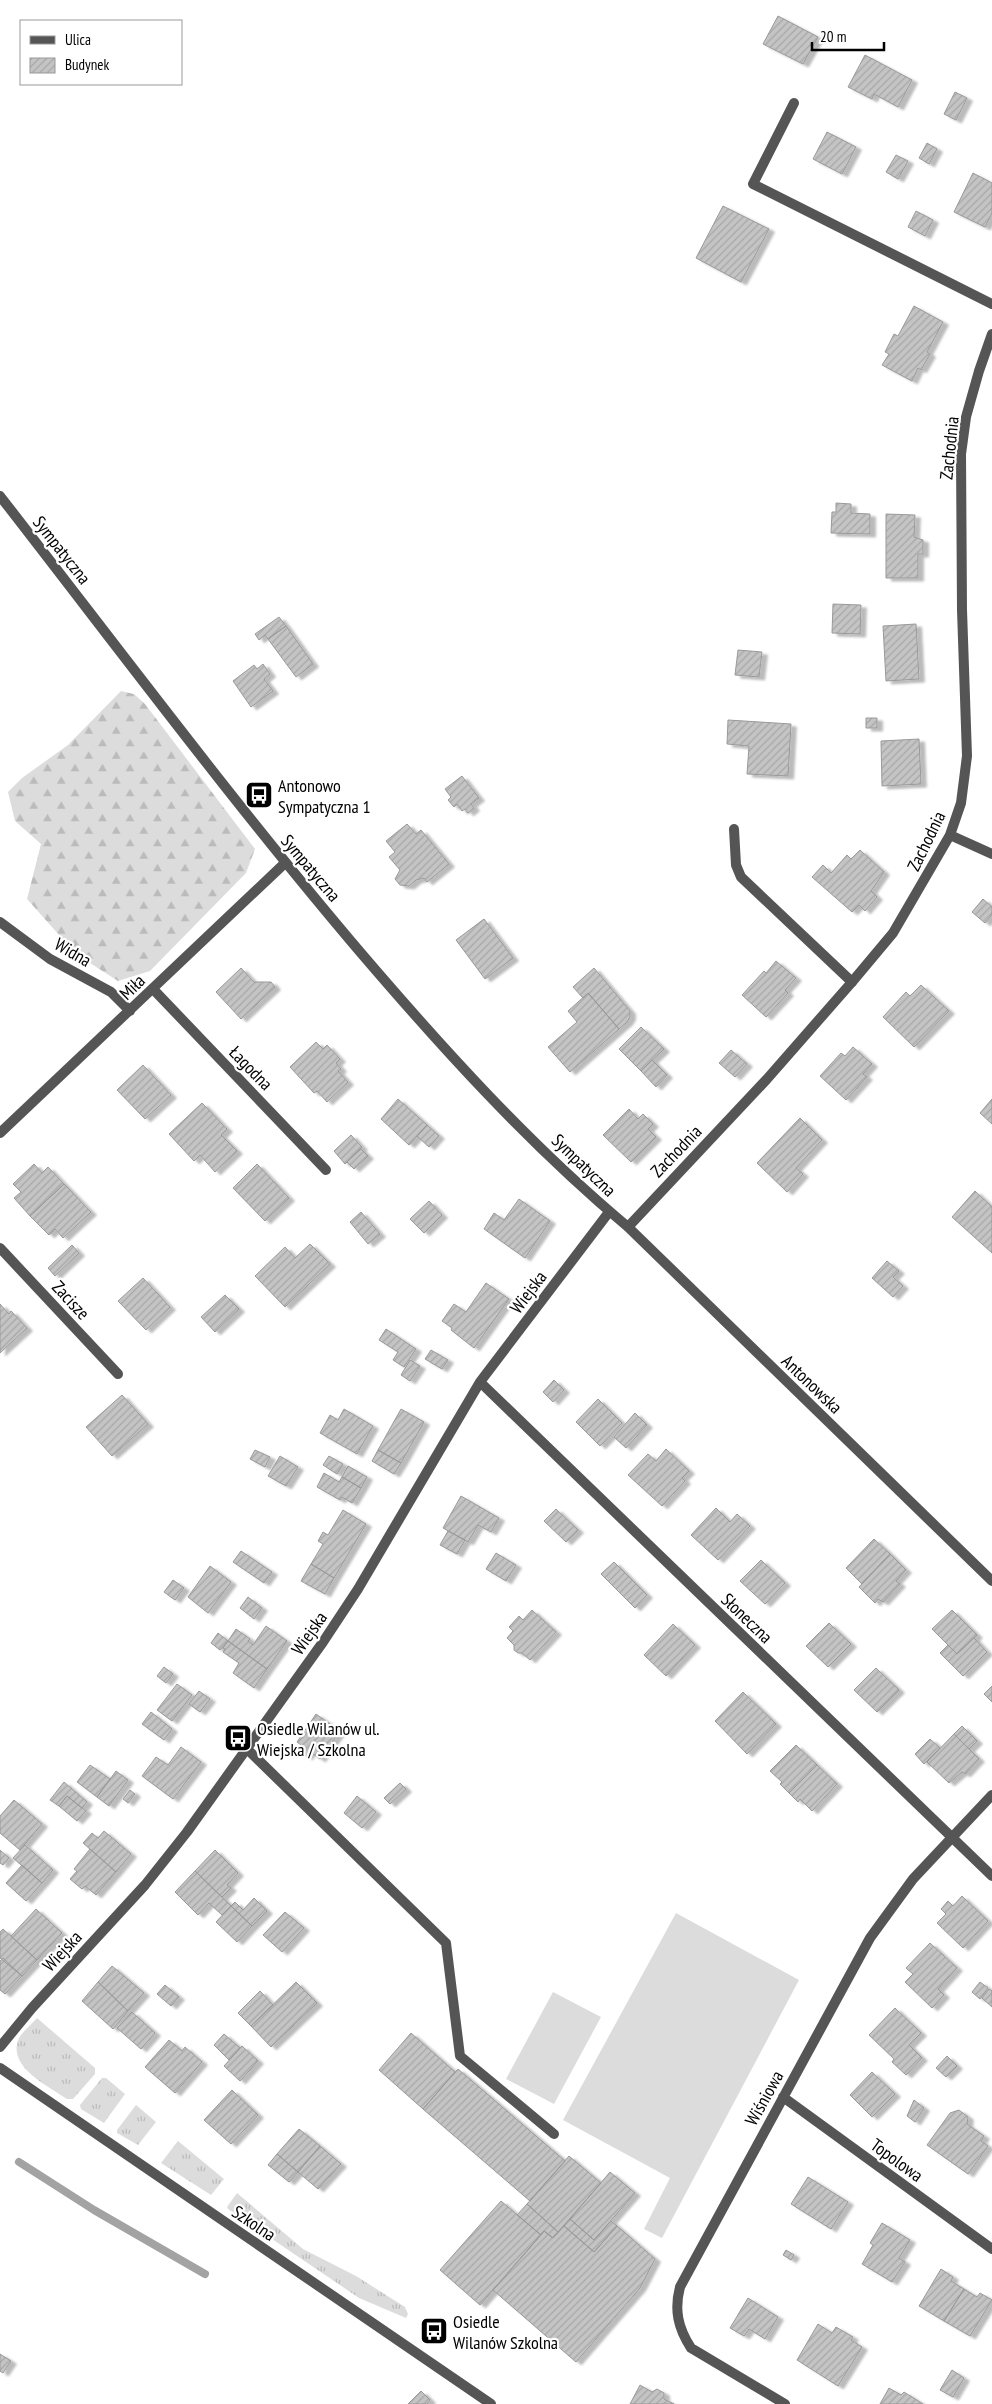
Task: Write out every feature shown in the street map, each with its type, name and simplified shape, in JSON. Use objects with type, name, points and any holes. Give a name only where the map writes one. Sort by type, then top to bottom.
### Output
[{"type":"street","points":[[794,103],[754,184],[992,304]]},
{"type":"street","name":"Zachodnia","points":[[628,1228],[767,1079],[893,933],[950,835],[961,803],[967,756],[962,610],[961,454],[966,417],[992,334]]},
{"type":"street","name":"Sympatyczna","points":[[0,496],[284,863],[439,1044],[526,1133],[609,1212]]},
{"type":"street","points":[[734,828],[736,865],[741,877],[852,982]]},
{"type":"street","points":[[950,835],[992,854]]},
{"type":"street","name":"Miła","points":[[0,1133],[284,863]]},
{"type":"street","name":"Widna","points":[[0,922],[50,959],[112,992],[130,1011]]},
{"type":"street","name":"Łagodna","points":[[153,989],[326,1170]]},
{"type":"street","name":"Antonowska","points":[[609,1212],[628,1228],[992,1581]]},
{"type":"street","name":"Wiejska","points":[[0,2047],[32,2008],[172,1852],[247,1749],[358,1589],[480,1382],[609,1212]]},
{"type":"street","name":"Zacisze","points":[[0,1248],[118,1374]]},
{"type":"street","name":"Słoneczna","points":[[480,1382],[992,1876]]},
{"type":"street","points":[[247,1749],[446,1943],[460,2056],[554,2134]]},
{"type":"street","name":"Wiśniowa","points":[[785,2404],[691,2348],[683,2336],[676,2317],[676,2299],[687,2270],[870,1938],[892,1906],[951,1836],[992,1795]]},
{"type":"street","name":"Szkolna","points":[[0,2068],[491,2404]]},
{"type":"street","name":"Topolowa","points":[[782,2097],[992,2249]]},
{"type":"green space","points":[[121,691],[134,694],[145,704],[255,849],[246,873],[150,971],[118,981],[76,954],[27,899],[41,844],[15,821],[8,792],[22,778],[68,745]]},
{"type":"green space","points":[[676,1913],[799,1980],[662,2238],[644,2229],[670,2178],[563,2120]]},
{"type":"green space","points":[[553,1992],[601,2017],[554,2104],[506,2079]]},
{"type":"green space","points":[[37,2018],[95,2068],[95,2074],[73,2099],[67,2099],[40,2082],[24,2067],[18,2058],[19,2038]]},
{"type":"green space","points":[[102,2078],[106,2078],[125,2094],[104,2123],[81,2109],[80,2105]]},
{"type":"green space","points":[[136,2105],[156,2122],[138,2145],[117,2133],[117,2130]]},
{"type":"green space","points":[[178,2141],[224,2179],[211,2195],[161,2163]]},
{"type":"green space","points":[[237,2193],[303,2249],[356,2276],[405,2307],[408,2314],[406,2318],[359,2298],[228,2209],[227,2207]]},
{"type":"building","points":[[778,16],[818,37],[803,64],[763,44]]},
{"type":"building","points":[[865,55],[912,80],[898,107],[874,94],[872,99],[848,87]]},
{"type":"building","points":[[955,92],[967,98],[956,120],[944,114]]},
{"type":"building","points":[[827,132],[856,147],[842,174],[813,159]]},
{"type":"building","points":[[927,143],[937,149],[929,164],[919,158]]},
{"type":"building","points":[[896,155],[908,161],[898,179],[886,172]]},
{"type":"building","points":[[973,173],[992,183],[992,213],[985,227],[954,212]]},
{"type":"building","points":[[723,206],[769,229],[741,282],[696,258]]},
{"type":"building","points":[[916,211],[933,220],[925,236],[908,227]]},
{"type":"building","points":[[914,306],[943,322],[927,352],[930,354],[921,370],[918,368],[912,381],[882,365],[889,354],[885,352],[894,334],[898,336]]},
{"type":"building","points":[[836,503],[851,504],[851,513],[870,514],[870,534],[831,533],[832,512],[836,512]]},
{"type":"building","points":[[886,514],[915,515],[914,537],[923,540],[923,554],[918,554],[918,578],[886,578]]},
{"type":"building","points":[[833,604],[861,605],[860,634],[832,633]]},
{"type":"building","points":[[279,617],[286,626],[268,639],[265,635],[259,640],[255,634]]},
{"type":"building","points":[[916,624],[919,679],[886,681],[883,626]]},
{"type":"building","points":[[286,626],[313,664],[296,677],[268,639]]},
{"type":"building","points":[[738,650],[762,652],[759,677],[735,675]]},
{"type":"building","points":[[263,664],[270,674],[264,679],[273,691],[251,707],[233,681],[254,665],[257,669]]},
{"type":"building","points":[[866,718],[877,718],[877,728],[866,728]]},
{"type":"building","points":[[728,720],[791,724],[788,776],[747,774],[749,746],[727,744]]},
{"type":"building","points":[[919,739],[921,784],[882,786],[881,741]]},
{"type":"building","points":[[462,776],[479,798],[471,804],[474,808],[468,813],[465,809],[462,811],[457,804],[454,807],[448,800],[451,797],[445,789]]},
{"type":"building","points":[[407,824],[416,834],[421,830],[449,864],[427,882],[424,878],[416,880],[409,886],[400,885],[395,879],[400,870],[389,857],[395,852],[386,841]]},
{"type":"building","points":[[860,850],[884,872],[871,891],[877,897],[865,911],[859,905],[852,912],[812,877],[823,865],[831,873],[847,855],[851,859]]},
{"type":"building","points":[[983,899],[992,907],[992,915],[985,923],[972,912]]},
{"type":"building","points":[[484,919],[513,958],[485,979],[456,940]]},
{"type":"building","points":[[776,961],[796,978],[785,990],[788,993],[766,1017],[742,995]]},
{"type":"building","points":[[241,968],[254,982],[271,982],[275,987],[241,1019],[216,992]]},
{"type":"building","points":[[594,968],[630,1011],[630,1017],[627,1022],[619,1029],[588,993],[583,998],[573,987]]},
{"type":"building","points":[[921,985],[949,1011],[914,1047],[883,1017],[906,992],[910,996]]},
{"type":"building","points":[[588,993],[619,1029],[570,1072],[548,1047],[577,1022],[568,1011]]},
{"type":"building","points":[[641,1027],[664,1049],[641,1071],[619,1049]]},
{"type":"building","points":[[316,1042],[323,1049],[327,1045],[340,1059],[336,1063],[341,1069],[338,1071],[348,1082],[327,1102],[317,1091],[314,1093],[290,1067]]},
{"type":"building","points":[[853,1047],[872,1064],[863,1074],[867,1077],[846,1100],[820,1076],[841,1053],[845,1056]]},
{"type":"building","points":[[731,1050],[747,1064],[735,1077],[719,1063]]},
{"type":"building","points":[[652,1060],[667,1075],[656,1087],[641,1071]]},
{"type":"building","points":[[143,1065],[171,1095],[145,1119],[117,1090]]},
{"type":"building","points":[[398,1099],[427,1125],[409,1145],[381,1119]]},
{"type":"building","points":[[992,1099],[992,1124],[980,1113]]},
{"type":"building","points":[[202,1103],[227,1129],[221,1135],[237,1151],[215,1172],[200,1155],[194,1161],[169,1134]]},
{"type":"building","points":[[629,1109],[638,1119],[643,1114],[653,1124],[648,1129],[656,1137],[631,1162],[603,1135]]},
{"type":"building","points":[[800,1118],[822,1140],[796,1168],[803,1174],[787,1192],[757,1163]]},
{"type":"building","points":[[427,1125],[439,1136],[429,1147],[417,1136]]},
{"type":"building","points":[[351,1135],[362,1147],[345,1164],[334,1151]]},
{"type":"building","points":[[361,1149],[368,1156],[354,1169],[347,1162]]},
{"type":"building","points":[[34,1164],[42,1173],[48,1167],[64,1184],[30,1216],[14,1198],[21,1192],[13,1184]]},
{"type":"building","points":[[257,1164],[289,1198],[265,1221],[233,1188]]},
{"type":"building","points":[[64,1184],[91,1212],[63,1238],[55,1229],[49,1235],[30,1216]]},
{"type":"building","points":[[975,1191],[992,1207],[992,1253],[952,1217]]},
{"type":"building","points":[[519,1199],[550,1221],[525,1258],[484,1229],[494,1213],[504,1220]]},
{"type":"building","points":[[429,1201],[442,1215],[424,1233],[410,1219]]},
{"type":"building","points":[[361,1212],[380,1234],[368,1244],[350,1222]]},
{"type":"building","points":[[310,1244],[330,1264],[285,1307],[255,1276],[285,1247],[295,1258]]},
{"type":"building","points":[[72,1245],[79,1253],[55,1276],[48,1268]]},
{"type":"building","points":[[887,1261],[899,1271],[893,1277],[903,1286],[893,1297],[872,1278]]},
{"type":"building","points":[[143,1278],[170,1307],[146,1330],[118,1301]]},
{"type":"building","points":[[486,1283],[509,1299],[474,1348],[442,1321],[454,1304],[466,1312]]},
{"type":"building","points":[[225,1295],[239,1309],[215,1332],[201,1317]]},
{"type":"building","points":[[0,1304],[9,1314],[11,1311],[27,1328],[0,1353]]},
{"type":"building","points":[[386,1329],[416,1349],[404,1367],[393,1360],[398,1352],[379,1340]]},
{"type":"building","points":[[431,1350],[448,1360],[442,1369],[425,1359]]},
{"type":"building","points":[[410,1360],[420,1366],[410,1381],[401,1375]]},
{"type":"building","points":[[554,1380],[564,1390],[553,1402],[543,1392]]},
{"type":"building","points":[[122,1395],[148,1424],[112,1456],[86,1427]]},
{"type":"building","points":[[598,1399],[622,1423],[600,1446],[576,1422]]},
{"type":"building","points":[[344,1409],[373,1426],[357,1454],[320,1433],[330,1415],[338,1420]]},
{"type":"building","points":[[401,1409],[424,1422],[401,1463],[378,1450]]},
{"type":"building","points":[[635,1413],[647,1425],[626,1448],[614,1437]]},
{"type":"building","points":[[666,1449],[689,1471],[682,1478],[685,1481],[662,1506],[628,1475],[648,1454],[656,1461]]},
{"type":"building","points":[[255,1450],[270,1457],[265,1467],[250,1459]]},
{"type":"building","points":[[378,1450],[401,1463],[394,1474],[372,1461]]},
{"type":"building","points":[[280,1456],[298,1467],[286,1486],[268,1476]]},
{"type":"building","points":[[329,1456],[343,1464],[337,1474],[323,1465]]},
{"type":"building","points":[[348,1466],[367,1477],[361,1488],[342,1477]]},
{"type":"building","points":[[324,1473],[339,1482],[342,1477],[361,1488],[352,1503],[342,1497],[340,1500],[317,1487]]},
{"type":"building","points":[[461,1496],[499,1518],[491,1532],[478,1525],[468,1542],[443,1528]]},
{"type":"building","points":[[716,1508],[730,1522],[737,1514],[750,1526],[718,1560],[691,1535]]},
{"type":"building","points":[[556,1509],[578,1530],[566,1542],[544,1521]]},
{"type":"building","points":[[343,1510],[366,1524],[334,1578],[311,1564],[323,1544],[318,1541],[323,1532],[328,1535]]},
{"type":"building","points":[[448,1531],[465,1540],[457,1554],[440,1545]]},
{"type":"building","points":[[874,1539],[890,1554],[862,1584],[846,1568]]},
{"type":"building","points":[[241,1551],[272,1572],[264,1583],[233,1562]]},
{"type":"building","points":[[496,1553],[516,1565],[506,1581],[486,1569]]},
{"type":"building","points":[[890,1554],[906,1570],[896,1581],[900,1584],[883,1602],[878,1599],[875,1603],[859,1587]]},
{"type":"building","points":[[761,1560],[785,1583],[765,1604],[740,1581]]},
{"type":"building","points":[[614,1562],[647,1595],[635,1608],[601,1574]]},
{"type":"building","points":[[311,1564],[334,1578],[325,1594],[301,1581]]},
{"type":"building","points":[[210,1566],[231,1582],[208,1613],[188,1597]]},
{"type":"building","points":[[173,1580],[184,1588],[175,1600],[164,1592]]},
{"type":"building","points":[[248,1597],[262,1608],[254,1619],[240,1608]]},
{"type":"building","points":[[532,1610],[556,1632],[530,1660],[522,1653],[514,1650],[514,1645],[507,1638],[513,1631],[509,1627],[519,1616],[523,1620]]},
{"type":"building","points":[[952,1610],[977,1635],[957,1654],[932,1629]]},
{"type":"building","points":[[829,1623],[851,1644],[828,1667],[806,1646]]},
{"type":"building","points":[[673,1624],[695,1645],[666,1676],[644,1655]]},
{"type":"building","points":[[266,1626],[287,1641],[267,1669],[228,1641],[236,1629],[250,1639],[248,1641],[253,1645]]},
{"type":"building","points":[[218,1633],[228,1641],[220,1650],[211,1643]]},
{"type":"building","points":[[974,1638],[987,1652],[963,1676],[940,1653],[948,1645],[957,1654]]},
{"type":"building","points":[[228,1641],[267,1669],[254,1688],[233,1673],[239,1663],[223,1652],[225,1649],[223,1648]]},
{"type":"building","points":[[164,1667],[173,1674],[166,1683],[157,1676]]},
{"type":"building","points":[[876,1668],[899,1690],[877,1712],[854,1690]]},
{"type":"building","points":[[177,1684],[192,1695],[172,1721],[157,1710]]},
{"type":"building","points":[[992,1686],[992,1702],[984,1694]]},
{"type":"building","points":[[199,1691],[210,1699],[200,1712],[189,1704]]},
{"type":"building","points":[[743,1692],[776,1724],[747,1754],[715,1721]]},
{"type":"building","points":[[151,1712],[172,1729],[164,1740],[142,1724]]},
{"type":"building","points":[[316,1714],[340,1731],[320,1759],[310,1752],[307,1757],[297,1750],[301,1745],[297,1742]]},
{"type":"building","points":[[962,1726],[977,1741],[969,1749],[954,1734]]},
{"type":"building","points":[[954,1734],[979,1759],[965,1774],[962,1772],[949,1783],[927,1762]]},
{"type":"building","points":[[930,1739],[940,1748],[924,1764],[915,1754]]},
{"type":"building","points":[[796,1745],[817,1765],[789,1793],[780,1784],[782,1782],[770,1771]]},
{"type":"building","points":[[181,1747],[201,1762],[173,1799],[142,1776],[156,1757],[168,1765]]},
{"type":"building","points":[[90,1765],[110,1779],[97,1797],[77,1782]]},
{"type":"building","points":[[817,1765],[837,1784],[812,1811],[800,1799],[798,1802],[789,1793]]},
{"type":"building","points":[[116,1771],[128,1780],[109,1806],[97,1797]]},
{"type":"building","points":[[64,1782],[87,1802],[82,1808],[67,1796],[59,1806],[50,1800]]},
{"type":"building","points":[[400,1783],[406,1789],[390,1804],[384,1798]]},
{"type":"building","points":[[130,1790],[135,1794],[128,1803],[123,1799]]},
{"type":"building","points":[[67,1796],[86,1811],[77,1821],[59,1806]]},
{"type":"building","points":[[357,1796],[376,1812],[362,1828],[344,1813]]},
{"type":"building","points":[[14,1800],[42,1824],[20,1850],[0,1833],[0,1816]]},
{"type":"building","points":[[104,1831],[131,1854],[116,1872],[83,1843],[92,1833],[98,1838]]},
{"type":"building","points":[[25,1845],[53,1870],[42,1883],[13,1858]]},
{"type":"building","points":[[90,1849],[116,1872],[96,1895],[85,1886],[82,1889],[70,1879],[77,1871],[74,1869]]},
{"type":"building","points":[[0,1850],[9,1858],[3,1865],[0,1863]]},
{"type":"building","points":[[215,1850],[238,1873],[227,1885],[231,1888],[222,1897],[195,1871]]},
{"type":"building","points":[[22,1865],[42,1883],[26,1901],[6,1883]]},
{"type":"building","points":[[195,1871],[231,1906],[222,1915],[209,1903],[198,1915],[175,1892]]},
{"type":"building","points":[[962,1896],[988,1921],[963,1948],[937,1923],[946,1914],[941,1909],[948,1901],[953,1906]]},
{"type":"building","points":[[254,1898],[267,1911],[252,1926],[231,1906],[235,1902],[243,1910]]},
{"type":"building","points":[[231,1906],[252,1926],[237,1942],[216,1922]]},
{"type":"building","points":[[36,1909],[62,1933],[37,1960],[11,1936]]},
{"type":"building","points":[[285,1912],[304,1928],[282,1952],[263,1935]]},
{"type":"building","points":[[3,1929],[37,1960],[22,1976],[0,1958],[0,1932]]},
{"type":"building","points":[[930,1943],[957,1968],[938,1989],[944,1995],[932,2008],[905,1982],[913,1974],[906,1968]]},
{"type":"building","points":[[3,1958],[22,1976],[5,1994],[0,1990],[0,1961]]},
{"type":"building","points":[[112,1966],[144,1993],[128,2011],[98,1982]]},
{"type":"building","points":[[98,1982],[128,2011],[113,2029],[82,2001]]},
{"type":"building","points":[[296,1982],[317,2003],[271,2047],[251,2026]]},
{"type":"building","points":[[980,1982],[988,1988],[980,1999],[972,1992]]},
{"type":"building","points":[[165,1985],[179,1997],[171,2006],[157,1994]]},
{"type":"building","points":[[989,1989],[992,1991],[992,2007],[982,1998]]},
{"type":"building","points":[[260,1991],[273,2005],[251,2026],[238,2013]]},
{"type":"building","points":[[895,2008],[921,2033],[909,2045],[922,2058],[906,2075],[892,2062],[894,2059],[869,2035]]},
{"type":"building","points":[[132,2012],[155,2033],[141,2049],[117,2028]]},
{"type":"building","points":[[411,2033],[455,2072],[423,2109],[379,2070]]},
{"type":"building","points":[[224,2034],[240,2048],[229,2060],[214,2045]]},
{"type":"building","points":[[169,2040],[182,2051],[185,2047],[202,2062],[175,2093],[145,2067]]},
{"type":"building","points":[[242,2046],[258,2061],[240,2081],[224,2066]]},
{"type":"building","points":[[947,2056],[957,2066],[946,2077],[936,2068]]},
{"type":"building","points":[[458,2069],[565,2161],[530,2201],[423,2109]]},
{"type":"building","points":[[872,2072],[895,2094],[872,2117],[850,2095]]},
{"type":"building","points":[[232,2090],[258,2115],[231,2144],[204,2120]]},
{"type":"building","points":[[914,2100],[924,2108],[915,2122],[907,2116]]},
{"type":"building","points":[[959,2110],[968,2117],[967,2124],[984,2136],[981,2141],[988,2146],[968,2174],[927,2145],[950,2113]]},
{"type":"building","points":[[299,2129],[320,2146],[298,2172],[277,2154]]},
{"type":"building","points":[[320,2146],[341,2164],[318,2189],[298,2172]]},
{"type":"building","points":[[277,2154],[298,2172],[289,2182],[268,2165]]},
{"type":"building","points":[[569,2156],[601,2183],[558,2232],[527,2204]]},
{"type":"building","points":[[610,2172],[635,2193],[594,2240],[570,2219]]},
{"type":"building","points":[[808,2177],[848,2202],[831,2229],[791,2204]]},
{"type":"building","points":[[501,2201],[541,2235],[480,2305],[440,2270]]},
{"type":"building","points":[[527,2204],[558,2232],[553,2238],[544,2231],[541,2235],[517,2215]]},
{"type":"building","points":[[570,2219],[594,2240],[611,2221],[617,2226],[594,2252],[564,2226]]},
{"type":"building","points":[[882,2223],[910,2240],[899,2258],[905,2262],[892,2282],[862,2264],[873,2245],[870,2243]]},
{"type":"building","points":[[564,2226],[594,2252],[617,2226],[655,2259],[640,2288],[576,2362],[493,2290],[544,2231],[553,2238]]},
{"type":"building","points":[[786,2250],[794,2255],[791,2260],[783,2255]]},
{"type":"building","points":[[941,2269],[953,2277],[951,2281],[964,2289],[944,2321],[919,2306]]},
{"type":"building","points":[[964,2289],[977,2297],[980,2293],[992,2300],[970,2336],[944,2321]]},
{"type":"building","points":[[748,2298],[778,2317],[765,2339],[749,2329],[744,2336],[730,2328]]},
{"type":"building","points":[[818,2324],[832,2333],[836,2327],[853,2337],[851,2340],[862,2347],[838,2386],[797,2360]]},
{"type":"building","points":[[0,2354],[11,2361],[3,2373],[0,2371]]},
{"type":"building","points":[[952,2370],[964,2378],[953,2397],[940,2390]]},
{"type":"building","points":[[640,2385],[652,2392],[657,2389],[664,2393],[664,2399],[674,2404],[630,2404]]},
{"type":"building","points":[[889,2388],[901,2395],[904,2392],[923,2404],[880,2404]]},
{"type":"building","points":[[421,2391],[430,2400],[427,2404],[408,2404]]},
{"type":"waterway","points":[[19,2162],[94,2210],[205,2274]]},
{"type":"place","name":"Antonowo Sympatyczna 1","points":[[259,795]]},
{"type":"place","name":"Osiedle Wilanów ul. Wiejska / Szkolna","points":[[238,1738]]},
{"type":"place","name":"Osiedle Wilanów Szkolna","points":[[434,2331]]}]
